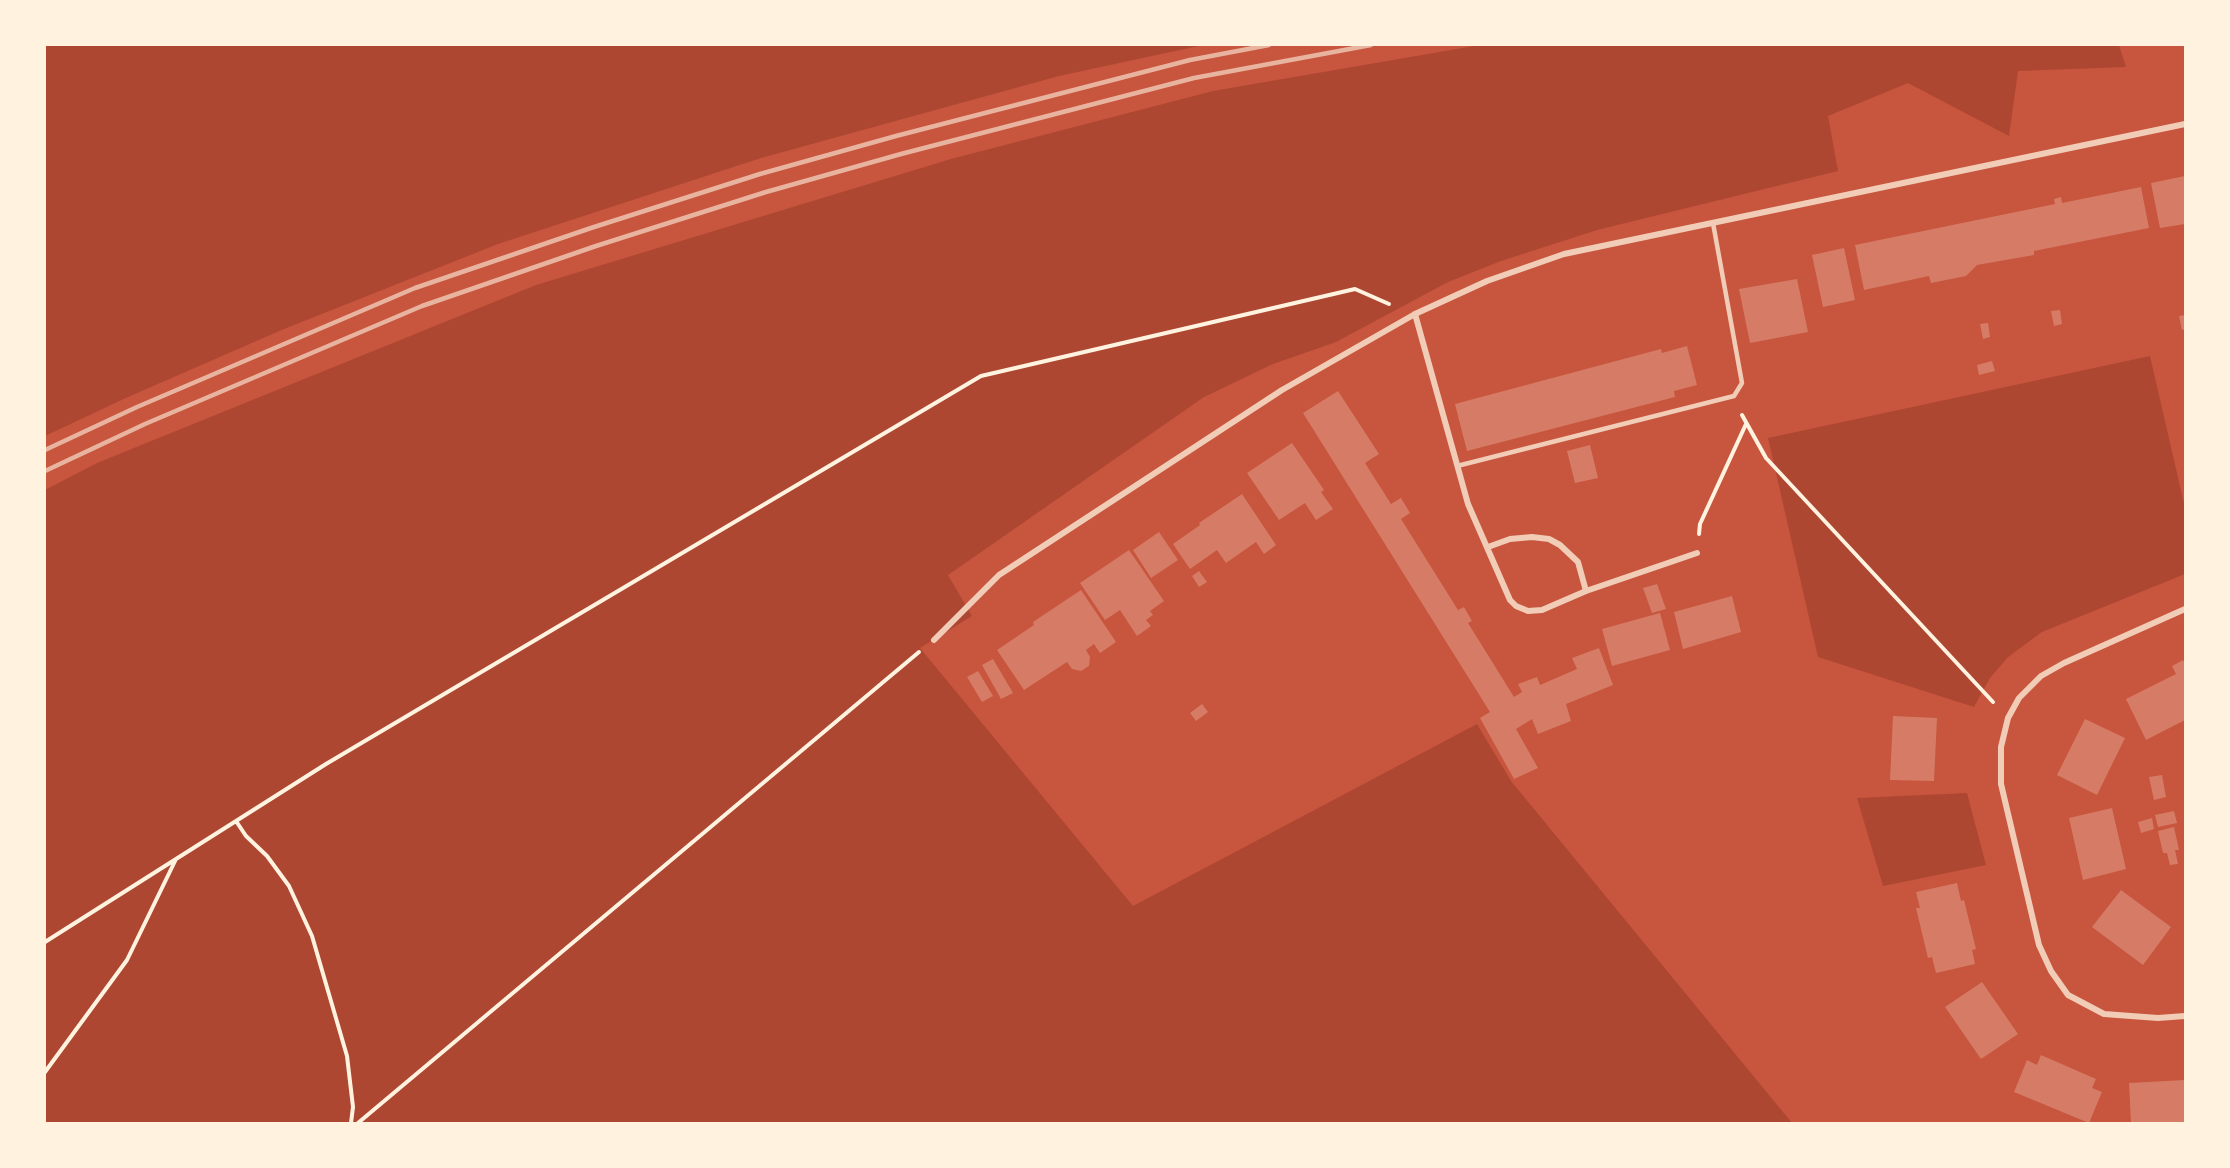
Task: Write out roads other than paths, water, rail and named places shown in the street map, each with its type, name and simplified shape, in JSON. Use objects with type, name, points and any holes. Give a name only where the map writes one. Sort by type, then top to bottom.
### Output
[{"type":"street","points":[[934,640],[999,575],[1282,390],[1415,314],[1486,281],[1564,254],[2185,124]]},
{"type":"street","points":[[1415,314],[1468,504],[1510,600],[1516,606],[1527,611],[1542,610],[1586,591],[1697,553]]},
{"type":"street","points":[[1488,547],[1510,539],[1532,537],[1550,540],[1560,545],[1578,562],[1586,591]]},
{"type":"street","points":[[2185,609],[2064,663],[2041,676],[2019,698],[2008,718],[2001,747],[2001,784],[2039,945],[2051,971],[2068,995],[2104,1014],[2158,1018],[2185,1016]]},
{"type":"lane","points":[[1457,466],[1734,396],[1742,383],[1713,223]]},
{"type":"railway","points":[[45,450],[137,407],[415,288],[591,228],[760,174],[896,136],[1190,60],[1269,45]]},
{"type":"railway","points":[[45,471],[145,424],[422,306],[596,246],[766,192],[901,154],[1194,78],[1371,45]]}]
